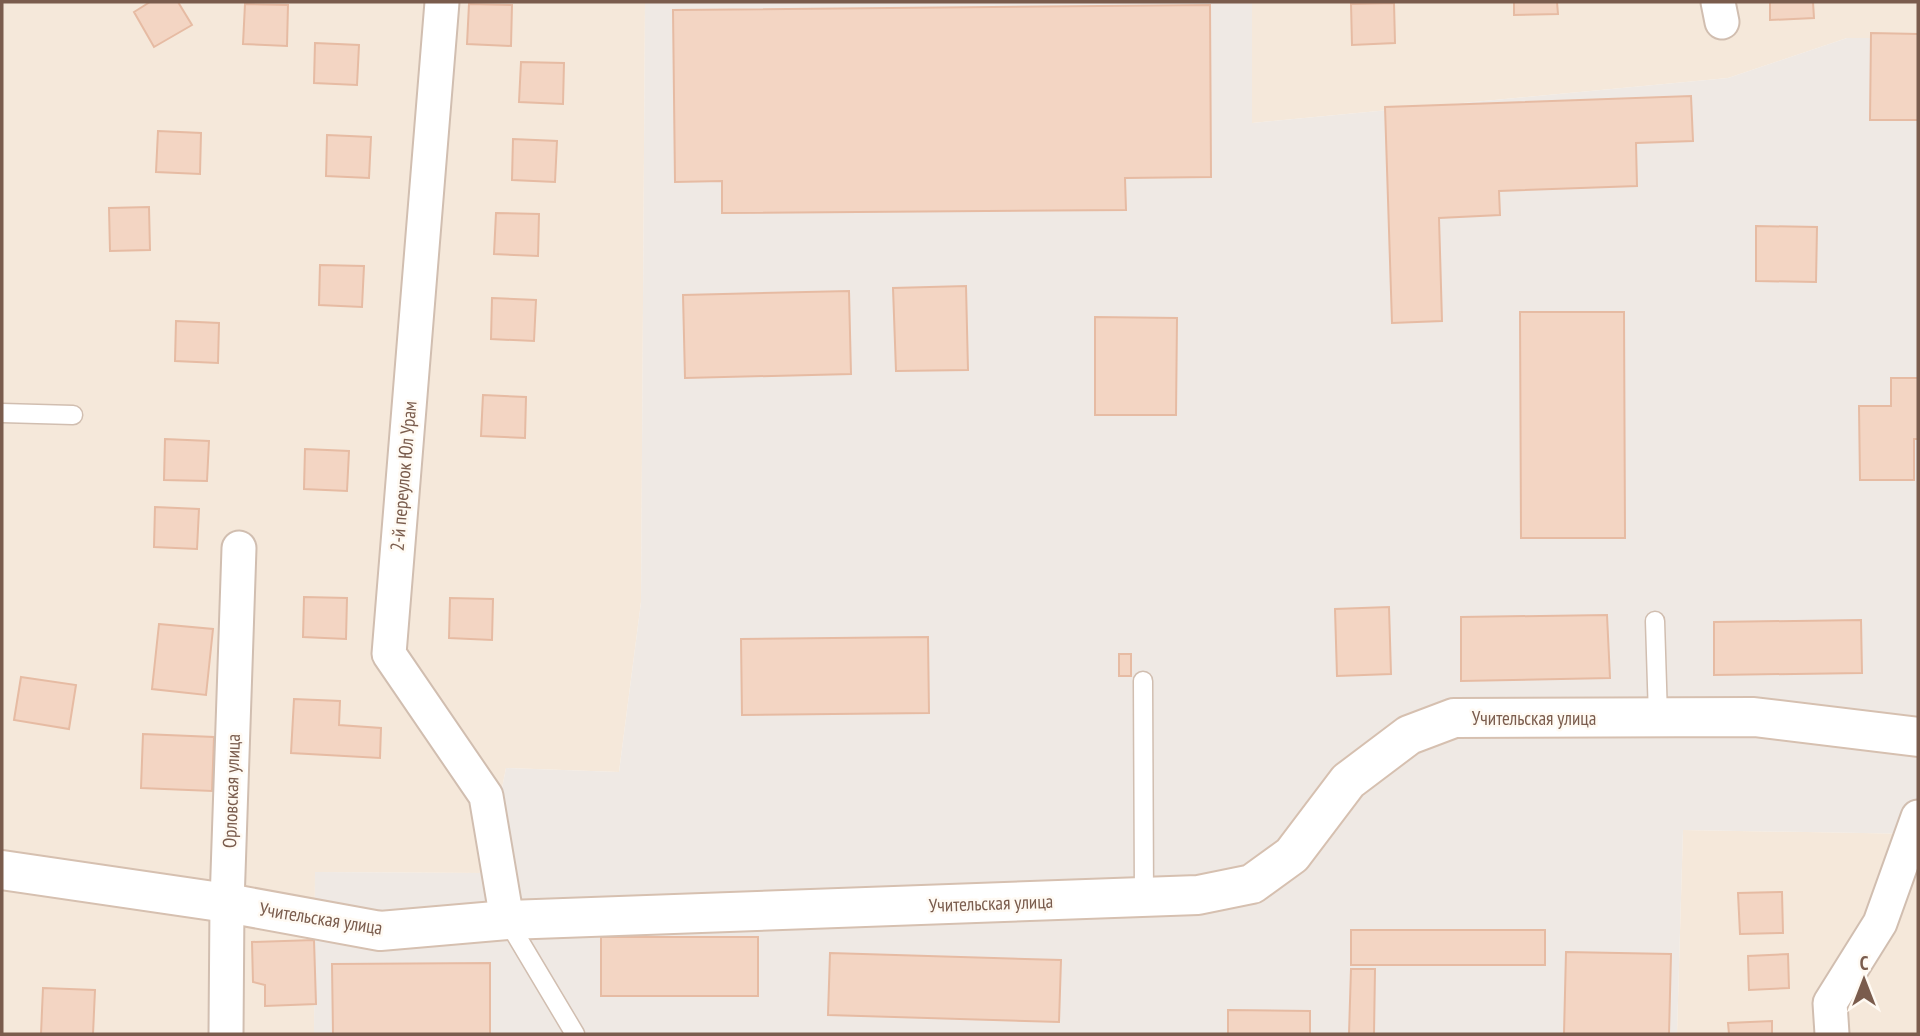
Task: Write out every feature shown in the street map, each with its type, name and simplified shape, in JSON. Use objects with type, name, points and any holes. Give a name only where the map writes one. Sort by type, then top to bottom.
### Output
[{"type":"street","name":"2-й переулок Юл Урам","points":[[442,2],[389,654],[486,796],[507,920]]},
{"type":"street","name":"Орловская улица","points":[[226,1034],[227,903],[239,548]]},
{"type":"street","name":"Учительская улица","points":[[2,870],[227,903],[380,931],[507,920],[1198,895],[1252,884],[1292,855],[1348,781],[1409,735],[1454,718],[1754,717],[1918,737]]},
{"type":"street","points":[[1832,1034],[1830,1003],[1880,923],[1918,817]]},
{"type":"lane","points":[[2,413],[73,415]]},
{"type":"lane","points":[[1655,621],[1658,717]]},
{"type":"lane","points":[[1143,681],[1144,897]]},
{"type":"lane","points":[[507,920],[575,1034]]},
{"type":"shaded area","points":[[2,2],[645,2],[641,602],[619,772],[506,768],[485,873],[315,872],[314,1034],[2,1034]]},
{"type":"shaded area","points":[[645,2],[1252,2],[1252,123],[1728,78],[1847,38],[1918,38],[1918,834],[1683,830],[1677,1034],[314,1034],[315,872],[485,873],[506,768],[619,772],[641,602]]},
{"type":"shaded area","points":[[1252,2],[1918,2],[1918,38],[1847,38],[1728,78],[1252,123]]},
{"type":"shaded area","points":[[1683,830],[1918,834],[1918,1034],[1677,1034]]},
{"type":"building","points":[[150,2],[178,2],[192,25],[154,47],[134,12]]},
{"type":"building","points":[[1514,2],[1557,2],[1558,14],[1514,15]]},
{"type":"building","points":[[1770,2],[1813,2],[1814,18],[1770,20]]},
{"type":"building","points":[[1394,3],[1395,43],[1352,45],[1351,4]]},
{"type":"building","points":[[245,4],[288,5],[287,46],[243,44]]},
{"type":"building","points":[[469,4],[512,5],[511,46],[467,44]]},
{"type":"building","points":[[1210,5],[1211,177],[1125,178],[1126,210],[722,213],[722,181],[675,182],[673,10]]},
{"type":"building","points":[[1871,33],[1918,34],[1918,120],[1870,120]]},
{"type":"building","points":[[315,43],[359,45],[357,85],[314,83]]},
{"type":"building","points":[[521,62],[564,63],[563,104],[519,102]]},
{"type":"building","points":[[1691,96],[1693,141],[1636,143],[1637,186],[1499,191],[1500,215],[1439,218],[1442,321],[1392,323],[1385,107]]},
{"type":"building","points":[[158,131],[201,133],[200,174],[156,172]]},
{"type":"building","points":[[327,135],[371,137],[369,178],[326,176]]},
{"type":"building","points":[[513,139],[557,141],[555,182],[512,180]]},
{"type":"building","points":[[149,207],[150,250],[110,251],[109,208]]},
{"type":"building","points":[[496,213],[539,214],[538,256],[494,254]]},
{"type":"building","points":[[1756,226],[1817,227],[1816,282],[1756,281]]},
{"type":"building","points":[[320,265],[364,266],[362,307],[319,305]]},
{"type":"building","points":[[966,286],[968,370],[896,371],[893,288]]},
{"type":"building","points":[[849,291],[851,374],[685,378],[683,295]]},
{"type":"building","points":[[492,298],[536,300],[534,341],[491,339]]},
{"type":"building","points":[[1520,312],[1624,312],[1625,538],[1521,538]]},
{"type":"building","points":[[1095,317],[1177,318],[1176,415],[1095,415]]},
{"type":"building","points":[[176,321],[219,323],[218,363],[175,361]]},
{"type":"building","points":[[1891,378],[1918,378],[1918,439],[1914,439],[1914,480],[1860,480],[1859,406],[1891,406]]},
{"type":"building","points":[[483,395],[526,397],[525,438],[481,436]]},
{"type":"building","points":[[165,439],[209,441],[207,481],[164,480]]},
{"type":"building","points":[[305,449],[349,451],[347,491],[304,489]]},
{"type":"building","points":[[155,507],[199,509],[197,549],[154,547]]},
{"type":"building","points":[[304,597],[347,598],[346,639],[303,637]]},
{"type":"building","points":[[450,598],[493,599],[492,640],[449,638]]},
{"type":"building","points":[[1389,607],[1391,674],[1337,676],[1335,609]]},
{"type":"building","points":[[1607,615],[1610,678],[1461,681],[1461,617]]},
{"type":"building","points":[[1861,620],[1862,673],[1714,675],[1714,622]]},
{"type":"building","points":[[159,624],[213,629],[206,695],[152,689]]},
{"type":"building","points":[[928,637],[929,713],[742,715],[741,639]]},
{"type":"building","points":[[1119,654],[1131,654],[1131,676],[1119,676]]},
{"type":"building","points":[[21,677],[76,685],[69,729],[14,720]]},
{"type":"building","points":[[294,699],[340,701],[339,725],[381,728],[380,758],[291,753]]},
{"type":"building","points":[[143,734],[214,737],[212,791],[141,788]]},
{"type":"building","points":[[1782,892],[1783,933],[1740,934],[1738,893]]},
{"type":"building","points":[[1351,930],[1545,930],[1545,965],[1351,965]]},
{"type":"building","points":[[601,937],[758,937],[758,996],[601,996]]},
{"type":"building","points":[[314,940],[316,1004],[265,1006],[265,985],[253,982],[252,942]]},
{"type":"building","points":[[1566,952],[1671,954],[1669,1034],[1564,1034]]},
{"type":"building","points":[[830,953],[1061,960],[1059,1022],[828,1015]]},
{"type":"building","points":[[1788,954],[1789,988],[1749,990],[1748,956]]},
{"type":"building","points":[[490,963],[490,1034],[333,1034],[332,964]]},
{"type":"building","points":[[1351,969],[1375,969],[1374,1034],[1349,1034]]},
{"type":"building","points":[[43,988],[95,990],[93,1034],[41,1034]]},
{"type":"building","points":[[1228,1010],[1310,1011],[1310,1034],[1228,1034]]},
{"type":"building","points":[[1772,1021],[1772,1034],[1729,1034],[1728,1023]]}]
